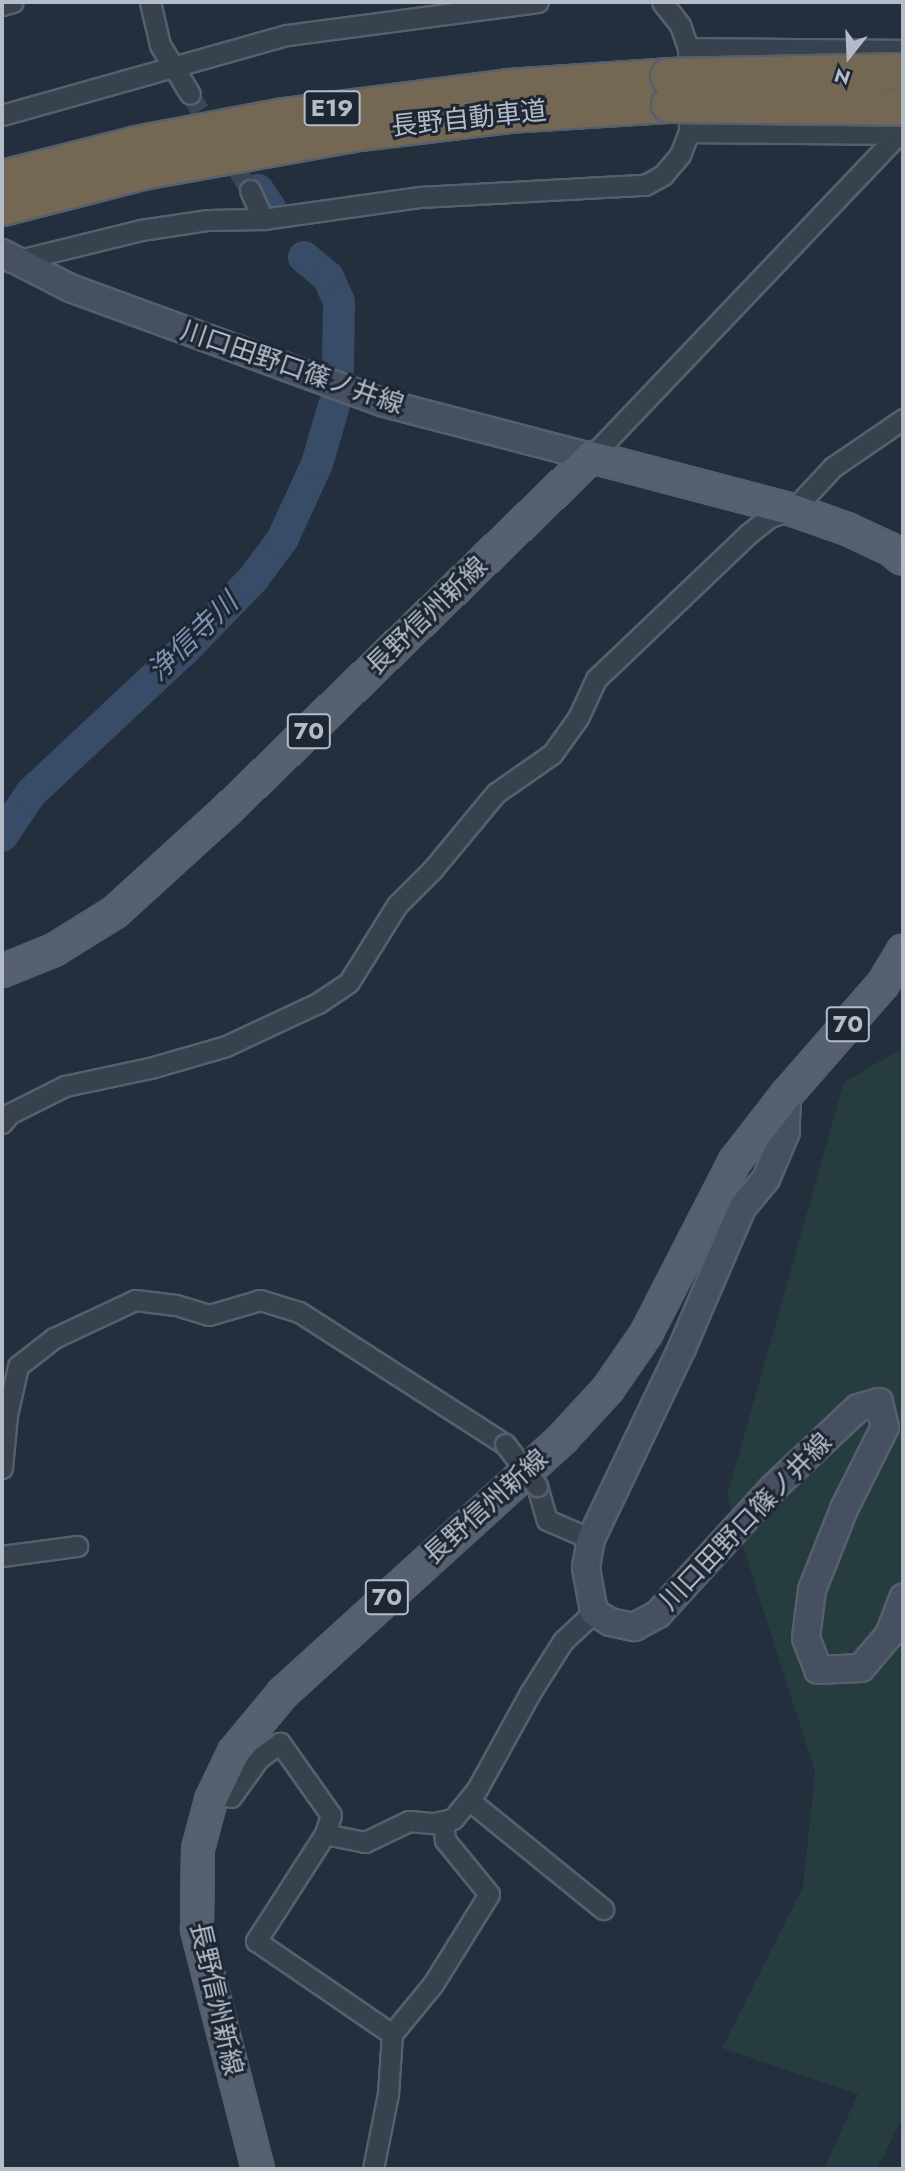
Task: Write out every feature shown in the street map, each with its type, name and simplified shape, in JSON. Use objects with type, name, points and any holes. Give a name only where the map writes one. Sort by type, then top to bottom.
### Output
[{"type":"highway","name":"長野自動車道","points":[[7,196],[359,132],[509,114],[676,104],[903,71]]},
{"type":"highway","name":"長野自動車道","points":[[676,104],[902,126]]},
{"type":"main road","name":"川口田野口篠ノ井線","points":[[6,260],[82,293],[384,403],[591,457]]},
{"type":"main road","points":[[591,457],[793,510],[847,529],[890,549],[903,559]]},
{"type":"main road","name":"長野信州新線","points":[[2,971],[54,950],[115,912],[226,811],[591,457]]},
{"type":"main road","name":"長野信州新線","points":[[258,2169],[197,1928],[198,1849],[214,1793],[234,1752],[284,1693],[563,1438],[608,1389],[646,1334],[735,1161],[788,1094],[883,984],[903,951]]},
{"type":"main road","points":[[594,1612],[586,1568],[591,1539],[682,1348],[742,1208],[766,1180],[786,1132],[788,1094]]},
{"type":"main road","name":"川口田野口篠ノ井線","points":[[594,1612],[610,1622],[634,1627],[658,1614],[772,1489],[858,1408],[879,1402],[885,1427],[844,1508],[813,1590],[806,1638],[818,1670],[861,1668],[889,1635],[903,1598]]},
{"type":"street","points":[[2,5],[13,2]]},
{"type":"street","points":[[150,2],[160,45],[190,94]]},
{"type":"street","points":[[2,116],[287,34],[538,2]]},
{"type":"street","points":[[6,260],[141,230],[208,220],[263,219],[420,197],[645,185],[663,175],[680,155],[676,104],[688,48],[680,25],[662,2]]},
{"type":"street","points":[[688,48],[903,50]]},
{"type":"street","points":[[591,457],[902,126]]},
{"type":"street","points":[[250,190],[263,219]]},
{"type":"street","points":[[2,1121],[9,1114],[65,1086],[150,1068],[226,1046],[318,1003],[349,982],[397,905],[432,870],[496,793],[552,754],[578,718],[596,679],[748,534],[770,517],[793,510],[833,467],[903,419]]},
{"type":"street","points":[[2,1468],[6,1392],[18,1366],[54,1338],[115,1307],[135,1300],[176,1305],[209,1315],[260,1300],[299,1312],[505,1444],[537,1486],[547,1520],[591,1539]]},
{"type":"street","points":[[2,1556],[77,1546]]},
{"type":"street","points":[[325,1834],[365,1842],[409,1821],[453,1819],[469,1800],[563,1641],[594,1612]]},
{"type":"street","points":[[214,1793],[231,1797],[259,1758],[280,1744],[331,1815],[325,1834],[256,1941],[392,2034]]},
{"type":"street","points":[[469,1800],[603,1909]]},
{"type":"street","points":[[373,2169],[388,2094],[392,2034],[433,1984],[489,1894],[446,1840],[443,1821]]},
{"type":"green space","points":[[903,1048],[903,2116],[877,2169],[824,2169],[858,2094],[722,2048],[803,1887],[815,1772],[727,1496],[844,1082]]},
{"type":"waterway","name":"浄信寺川","points":[[258,190],[270,208]]},
{"type":"waterway","name":"浄信寺川","points":[[304,257],[328,277],[339,302],[338,369]]},
{"type":"waterway","name":"浄信寺川","points":[[2,836],[31,793],[184,650],[253,579],[282,540],[317,464],[334,405]]},
{"type":"tunnel","points":[[190,94],[250,190]]}]
